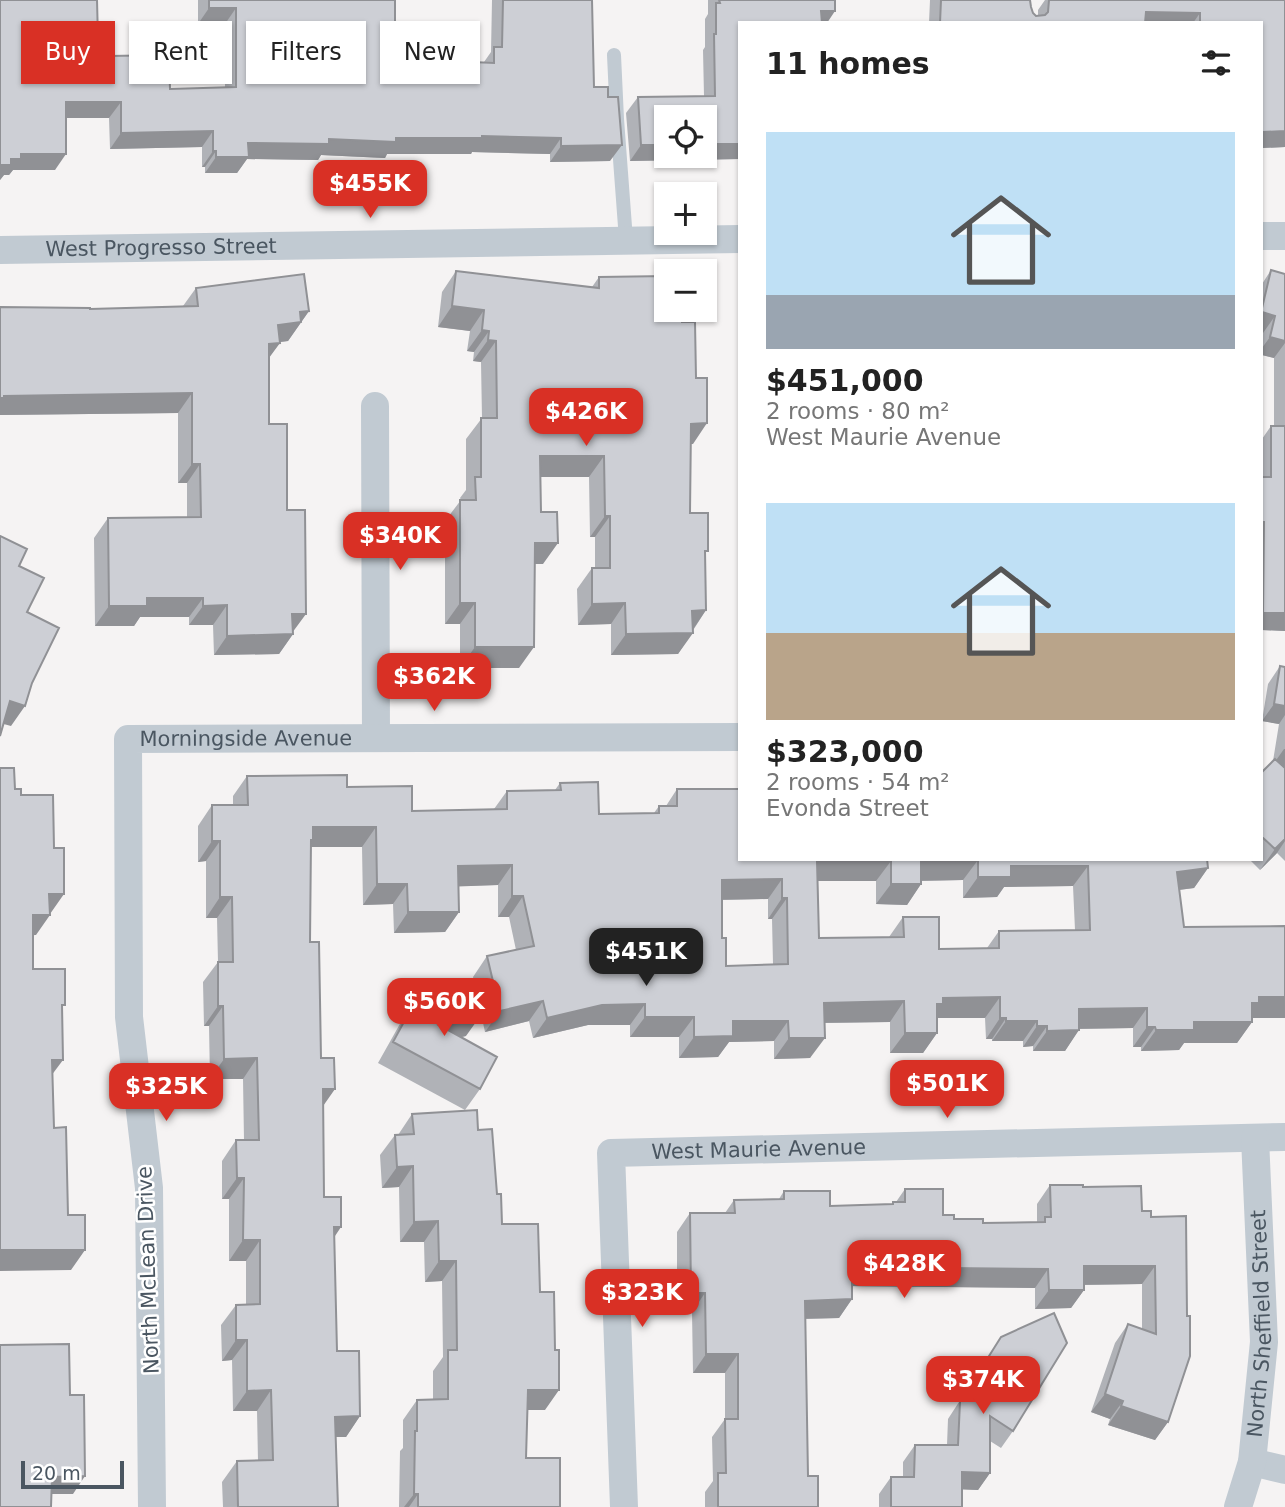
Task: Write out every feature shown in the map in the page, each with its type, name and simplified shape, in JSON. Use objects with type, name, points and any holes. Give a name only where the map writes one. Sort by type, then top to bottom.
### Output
[{"type":"street","points":[[1263,236],[1285,236]]},
{"type":"street","name":"West Progresso Street","points":[[0,250],[738,239]]},
{"type":"street","points":[[375,406],[376,738]]},
{"type":"street","name":"Morningside Avenue","points":[[128,739],[738,737]]},
{"type":"street","name":"North McLean Drive","points":[[128,739],[129,1017],[149,1188],[152,1507]]},
{"type":"street","name":"North Sheffield Street","points":[[1238,1507],[1252,1462],[1264,1342],[1255,1138]]},
{"type":"street","name":"West Maurie Avenue","points":[[624,1507],[611,1153],[1285,1138]]},
{"type":"street","points":[[1252,1462],[1285,1470]]},
{"type":"lane","points":[[614,55],[626,240]]},
{"type":"building","points":[[0,0],[97,0],[98,21],[21,21],[21,84],[115,84],[115,56],[129,56],[129,84],[170,84],[170,89],[236,87],[236,8],[209,8],[209,0],[395,0],[395,21],[380,21],[380,84],[480,84],[480,62],[494,63],[494,47],[502,47],[503,0],[592,0],[594,87],[608,87],[608,97],[618,97],[622,145],[561,146],[561,138],[482,136],[396,138],[396,142],[329,139],[329,144],[248,143],[249,157],[216,157],[216,151],[213,151],[213,131],[121,133],[121,102],[66,102],[66,154],[21,154],[21,159],[11,159],[11,165],[0,165]]},
{"type":"building","points":[[719,0],[835,0],[835,11],[821,11],[822,21],[738,21],[738,144],[717,144],[717,105],[654,105],[654,145],[641,145],[638,97],[715,96],[716,3],[720,3]]},
{"type":"building","points":[[941,0],[1030,0],[1036,16],[1048,12],[1049,0],[1285,0],[1285,131],[1263,132],[1263,21],[1200,21],[1200,13],[1146,12],[1145,21],[940,21]]},
{"type":"building","points":[[1271,270],[1285,274],[1285,341],[1270,337],[1275,316],[1263,312]]},
{"type":"building","points":[[456,271],[599,288],[599,277],[654,276],[654,322],[695,322],[696,378],[707,378],[707,423],[691,424],[690,513],[708,513],[708,551],[705,551],[706,610],[692,611],[693,633],[626,634],[625,603],[592,604],[592,568],[610,568],[610,516],[605,516],[604,456],[540,456],[541,512],[557,512],[558,543],[535,543],[534,647],[475,647],[475,603],[460,603],[460,500],[476,500],[475,477],[481,477],[481,418],[497,418],[496,341],[488,340],[489,331],[482,330],[484,310],[452,306]]},
{"type":"building","points":[[304,274],[309,311],[300,312],[301,322],[278,325],[280,343],[269,344],[269,424],[287,424],[287,510],[305,510],[306,614],[292,614],[293,634],[227,636],[227,605],[203,606],[203,598],[147,598],[147,606],[109,606],[108,518],[201,517],[200,464],[192,464],[192,393],[0,398],[0,307],[90,309],[198,306],[196,288]]},
{"type":"building","points":[[1271,426],[1285,426],[1285,613],[1263,613],[1263,477],[1271,477]]},
{"type":"building","points":[[0,536],[27,549],[19,566],[44,578],[27,612],[59,628],[32,683],[25,706],[10,701],[0,736]]},
{"type":"building","points":[[1280,666],[1285,667],[1285,706],[1274,704]]},
{"type":"building","points":[[1275,759],[1285,768],[1285,839],[1275,849],[1263,838],[1263,771]]},
{"type":"building","points":[[0,768],[14,768],[15,789],[21,789],[21,795],[53,795],[54,848],[64,848],[64,894],[49,894],[50,915],[33,915],[33,969],[65,969],[65,1005],[62,1005],[63,1060],[52,1060],[54,1128],[66,1127],[68,1215],[85,1215],[85,1250],[0,1250]]},
{"type":"building","points":[[347,775],[347,787],[412,786],[412,811],[507,809],[507,791],[561,790],[560,783],[598,782],[599,814],[659,813],[659,806],[677,806],[677,789],[738,789],[738,861],[817,861],[819,938],[904,937],[903,917],[939,917],[939,949],[999,948],[999,931],[1090,930],[1088,866],[1011,866],[1011,877],[978,877],[978,861],[1207,861],[1208,868],[1177,872],[1184,927],[1285,926],[1285,997],[1259,997],[1259,1003],[1252,1003],[1252,1022],[1194,1022],[1194,1030],[1156,1030],[1155,1027],[1147,1027],[1147,1008],[1079,1009],[1079,1030],[1047,1031],[1047,1026],[1037,1026],[1037,1021],[1006,1021],[1006,1018],[1000,1018],[1000,997],[943,998],[943,1004],[937,1004],[937,1033],[905,1033],[904,1001],[824,1003],[825,1038],[789,1038],[788,1021],[733,1021],[733,1036],[694,1037],[694,1017],[645,1017],[645,1004],[602,1005],[547,1018],[543,1001],[500,1011],[487,956],[534,946],[523,896],[512,896],[512,865],[458,866],[459,912],[408,912],[407,884],[377,884],[376,827],[313,827],[310,942],[319,942],[321,1058],[334,1058],[335,1089],[323,1089],[324,1197],[341,1197],[341,1227],[334,1227],[337,1351],[359,1351],[360,1416],[335,1417],[338,1507],[238,1507],[237,1461],[273,1460],[271,1390],[247,1391],[247,1340],[236,1340],[236,1305],[260,1304],[260,1240],[243,1240],[244,1178],[237,1178],[236,1140],[259,1140],[257,1058],[224,1059],[223,1006],[218,1006],[218,962],[233,962],[232,897],[220,897],[220,841],[212,841],[212,805],[248,805],[247,776]],"holes":[[[782,879],[782,898],[787,898],[788,964],[726,966],[726,938],[722,938],[722,880]]]},
{"type":"building","points":[[891,861],[921,861],[921,884],[891,884]]},
{"type":"building","points":[[424,985],[481,1015],[439,1025],[497,1057],[480,1089],[393,1042]]},
{"type":"building","points":[[477,1110],[478,1130],[492,1129],[497,1194],[501,1194],[502,1224],[538,1224],[540,1292],[554,1292],[559,1390],[528,1390],[526,1458],[560,1458],[560,1507],[418,1507],[418,1494],[414,1494],[417,1400],[448,1399],[448,1350],[457,1350],[456,1261],[439,1261],[438,1221],[414,1222],[413,1166],[397,1167],[395,1135],[414,1134],[412,1114]]},
{"type":"building","points":[[1050,1185],[1141,1186],[1142,1211],[1151,1211],[1151,1217],[1186,1216],[1190,1356],[1168,1422],[1121,1406],[1123,1401],[1105,1394],[1128,1324],[1156,1334],[1155,1266],[1084,1266],[1084,1290],[1049,1290],[1048,1269],[852,1267],[852,1299],[805,1301],[808,1476],[818,1476],[818,1507],[718,1507],[718,1473],[726,1473],[725,1419],[738,1419],[738,1354],[706,1354],[705,1293],[691,1293],[690,1213],[735,1213],[734,1200],[784,1199],[784,1191],[830,1191],[830,1206],[893,1204],[905,1202],[905,1189],[943,1189],[943,1215],[954,1215],[954,1219],[983,1219],[983,1223],[1045,1222],[1045,1217],[1051,1217]]},
{"type":"building","points":[[1054,1313],[1067,1343],[1013,1431],[990,1416],[990,1473],[962,1472],[962,1507],[891,1507],[891,1477],[914,1477],[915,1445],[958,1445],[960,1402],[1001,1337]]},
{"type":"building","points":[[69,1344],[70,1395],[84,1395],[85,1476],[52,1477],[51,1507],[0,1507],[0,1345]]}]
